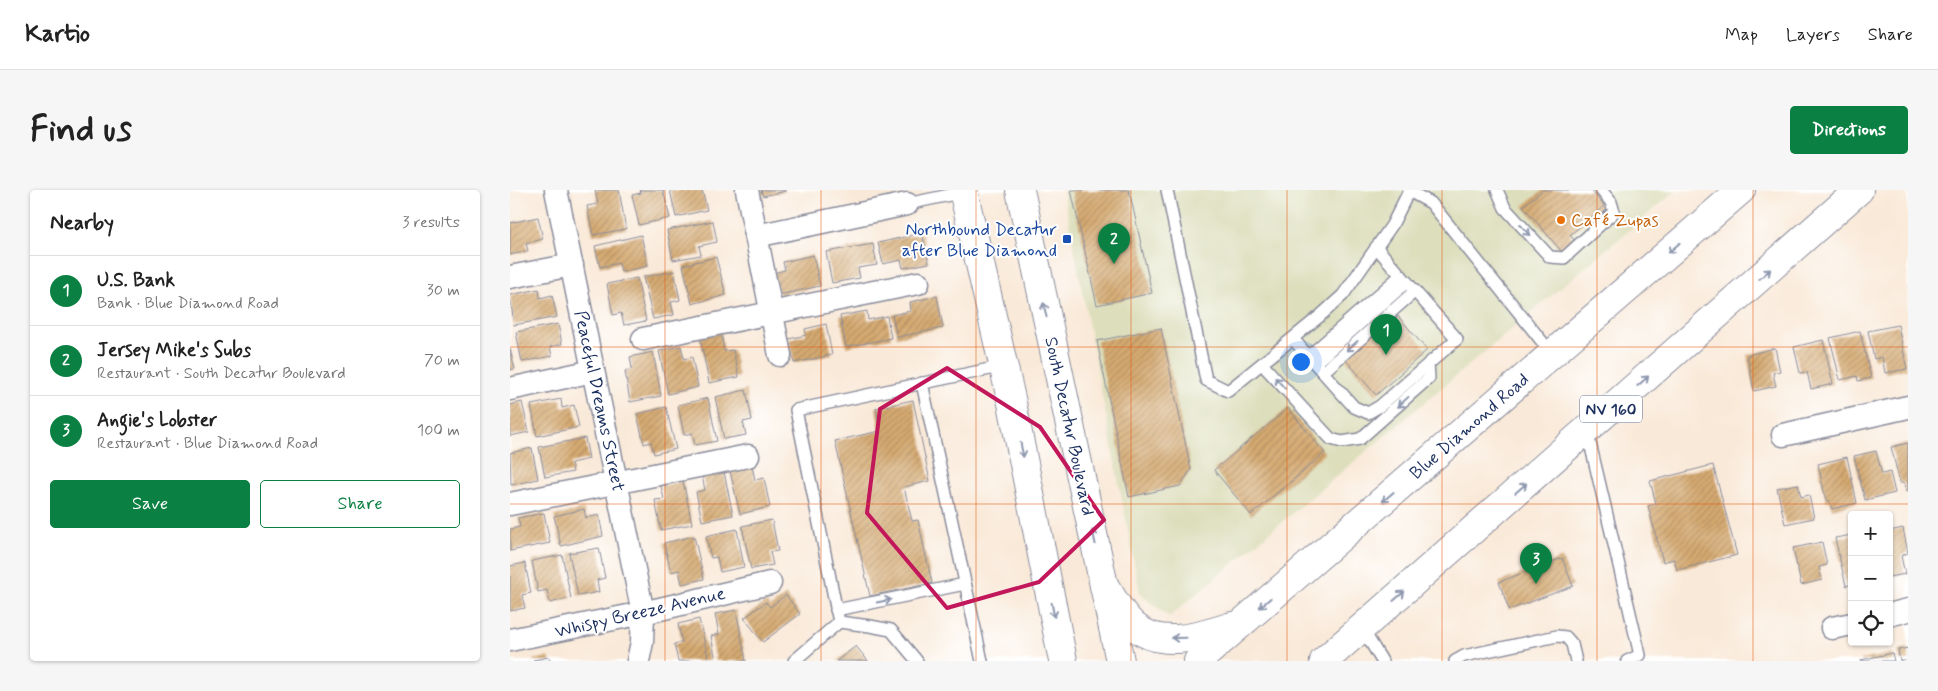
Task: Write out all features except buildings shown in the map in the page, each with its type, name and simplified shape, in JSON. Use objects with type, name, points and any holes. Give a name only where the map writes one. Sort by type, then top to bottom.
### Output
[{"type":"main road","name":"South Decatur Boulevard","points":[[1020,190],[1120,661]]},
{"type":"main road","name":"Blue Diamond Road","points":[[1198,661],[1741,190]]},
{"type":"main road","name":"NV 160","points":[[1324,661],[1859,190]]},
{"type":"main road","points":[[963,191],[1004,366],[1063,661]]},
{"type":"main road","points":[[1104,585],[1134,626],[1148,636],[1168,639],[1194,638],[1242,622]]},
{"type":"street","name":"Peaceful Dreams Street","points":[[556,190],[643,613],[642,642],[638,661]]},
{"type":"street","points":[[747,190],[780,355]]},
{"type":"street","points":[[756,236],[907,204]]},
{"type":"street","points":[[510,277],[572,264]]},
{"type":"street","points":[[643,339],[918,283]]},
{"type":"street","points":[[510,389],[594,371]]},
{"type":"street","points":[[1783,435],[1908,406]]},
{"type":"street","points":[[510,504],[748,456]]},
{"type":"street","name":"Whispy Breeze Avenue","points":[[510,640],[643,613],[770,583]]},
{"type":"street","points":[[1893,613],[1908,610]]},
{"type":"lane","points":[[1167,190],[1206,380],[1228,391],[1293,339],[1343,295],[1392,224],[1409,190],[1431,203],[1552,354]]},
{"type":"lane","points":[[1498,190],[1505,208],[1550,257],[1564,258],[1614,212],[1611,202],[1601,190]]},
{"type":"lane","points":[[907,204],[963,191]]},
{"type":"lane","points":[[1293,339],[1354,408],[1368,413],[1380,406],[1457,339],[1376,247]]},
{"type":"lane","points":[[1316,364],[1408,283]]},
{"type":"lane","points":[[1316,364],[1408,283]]},
{"type":"lane","points":[[1262,364],[1331,439],[1342,442],[1360,439],[1373,430],[1428,378],[1428,364]]},
{"type":"lane","points":[[838,622],[796,410],[1004,366]]},
{"type":"lane","points":[[922,383],[982,661]]},
{"type":"lane","points":[[1587,430],[1640,655],[1627,661]]},
{"type":"lane","points":[[836,610],[965,584]]},
{"type":"lane","points":[[794,661],[838,622],[890,630],[917,661]]},
{"type":"lane","points":[[1362,628],[1382,661]]},
{"type":"lane","points":[[1455,661],[1464,656],[1557,636],[1566,637],[1572,644],[1576,661]]},
{"type":"highlighted area","points":[[947,368],[1040,427],[1104,520],[1039,582],[947,608],[867,513],[880,409]]},
{"type":"shaded area","points":[[1063,190],[1677,190],[1169,617],[1140,594]]},
{"type":"place","name":"Café Zupas","points":[[1561,220]]},
{"type":"place","name":"Northbound Decatur after Blue Diamond","points":[[1067,239]]},
{"type":"place","name":"Jersey Mike's Subs","points":[[1114,264]]},
{"type":"place","name":"U.S. Bank","points":[[1386,355]]},
{"type":"place","name":"Angie's Lobster","points":[[1536,584]]}]
